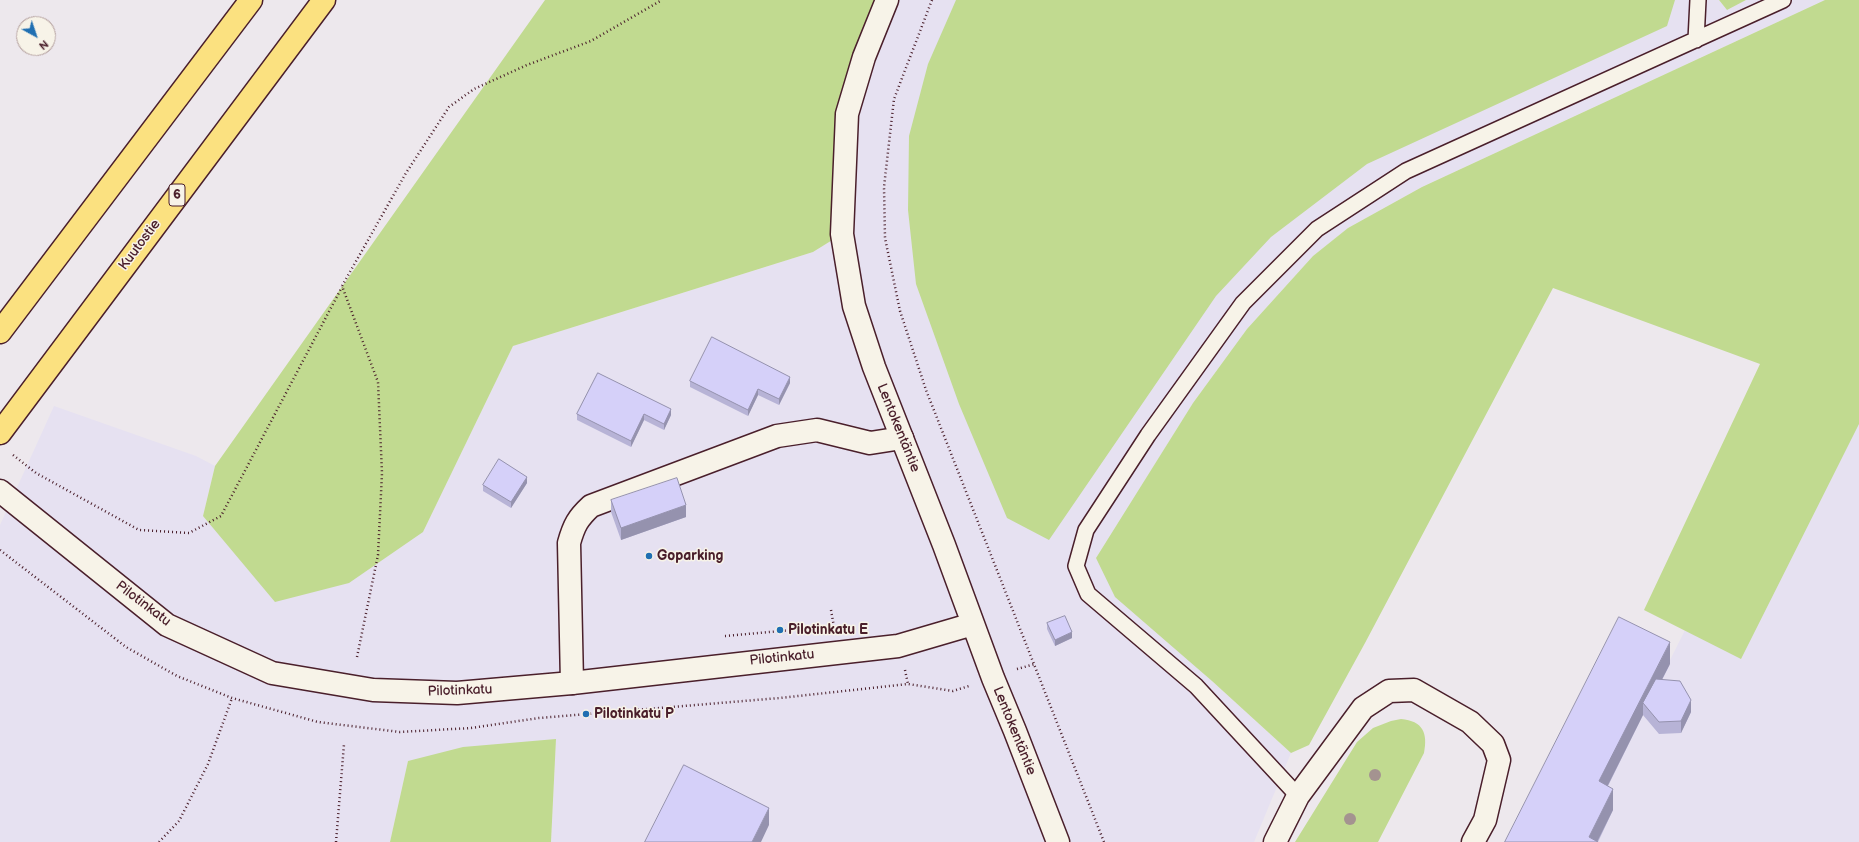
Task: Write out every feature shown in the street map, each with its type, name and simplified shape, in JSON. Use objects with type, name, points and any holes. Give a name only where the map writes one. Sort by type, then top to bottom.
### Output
[{"type":"highway","points":[[0,332],[251,0]]},
{"type":"highway","name":"Kuutostie","points":[[0,433],[32,392],[273,65],[324,0]]},
{"type":"street","name":"Lentokentäntie","points":[[886,0],[864,57],[847,114],[842,234],[854,306],[874,367],[1058,842]]},
{"type":"street","points":[[572,683],[569,543],[573,528],[579,517],[591,506],[777,436],[817,430],[870,443],[902,438]]},
{"type":"street","name":"Pilotinkatu","points":[[0,491],[167,625],[272,673],[373,690],[457,694],[572,683],[898,646],[973,624]]},
{"type":"street","points":[[1275,842],[1298,796],[1363,708],[1389,691],[1414,690],[1470,722],[1493,744],[1499,760],[1485,820],[1473,842]]},
{"type":"lane","points":[[1696,40],[1698,0]]},
{"type":"lane","points":[[1298,796],[1196,686],[1088,594],[1076,566],[1086,530],[1148,436],[1243,303],[1317,229],[1406,171],[1783,0]]},
{"type":"path","points":[[12,454],[36,473],[139,530],[189,533],[221,516],[342,286],[406,173],[449,107],[474,89],[527,64],[591,41],[662,0]]},
{"type":"path","points":[[932,0],[894,99],[884,187],[885,238],[900,311],[926,390],[1104,842]]},
{"type":"path","points":[[342,286],[378,382],[381,443],[382,473],[378,555],[357,657]]},
{"type":"path","points":[[831,610],[835,628]]},
{"type":"path","points":[[1011,671],[1035,664]]},
{"type":"path","points":[[159,842],[179,821],[208,764],[232,698]]},
{"type":"path","points":[[336,842],[344,744]]},
{"type":"shaded area","points":[[887,0],[1719,0],[1727,10],[1746,0],[1825,0],[1422,187],[1348,228],[1313,256],[1247,329],[1193,403],[1096,558],[1212,681],[1291,753],[1254,842],[551,842],[556,740],[408,761],[390,842],[0,842],[0,525],[54,406],[196,456],[215,466],[203,516],[423,532],[513,346],[813,252],[842,234],[844,166]]},
{"type":"shaded area","points":[[1859,332],[1859,842],[1596,842],[1599,803],[1685,630],[1697,636]]},
{"type":"green space","points":[[545,0],[887,0],[864,57],[842,234],[813,252],[513,346],[423,532],[349,583],[275,602],[203,516],[215,466]]},
{"type":"green space","points":[[956,0],[1675,0],[1667,26],[1367,164],[1271,237],[1216,296],[1049,540],[1007,518],[959,404],[916,284],[908,210],[909,136],[928,64]]},
{"type":"green space","points":[[1719,0],[1746,0],[1727,10]]},
{"type":"green space","points":[[1825,0],[1859,0],[1859,424],[1741,659],[1644,610],[1760,364],[1553,288],[1365,643],[1309,745],[1291,753],[1212,681],[1115,597],[1096,558],[1193,403],[1247,329],[1313,256],[1348,228],[1422,187]]},
{"type":"green space","points":[[1401,719],[1414,722],[1422,729],[1425,740],[1424,753],[1378,842],[1295,842],[1357,742],[1373,728]]},
{"type":"green space","points":[[556,739],[551,842],[390,842],[408,761],[463,747]]},
{"type":"building","points":[[712,337],[790,377],[779,399],[758,389],[748,410],[690,381]]},
{"type":"building","points":[[598,373],[671,409],[664,424],[644,414],[631,441],[577,414]]},
{"type":"building","points":[[499,459],[527,477],[511,502],[483,485]]},
{"type":"building","points":[[677,478],[686,505],[621,528],[611,500]]},
{"type":"building","points":[[1065,616],[1072,632],[1055,640],[1047,623]]},
{"type":"building","points":[[1619,617],[1670,642],[1599,781],[1613,789],[1589,837],[1598,842],[1505,842]]},
{"type":"building","points":[[1656,679],[1680,681],[1691,700],[1681,721],[1659,722],[1643,703]]},
{"type":"building","points":[[684,765],[769,808],[752,842],[645,842]]},
{"type":"place","name":"Goparking","points":[[649,556]]},
{"type":"place","name":"Pilotinkatu E","points":[[780,630]]},
{"type":"place","name":"Pilotinkatu P","points":[[586,714]]}]
